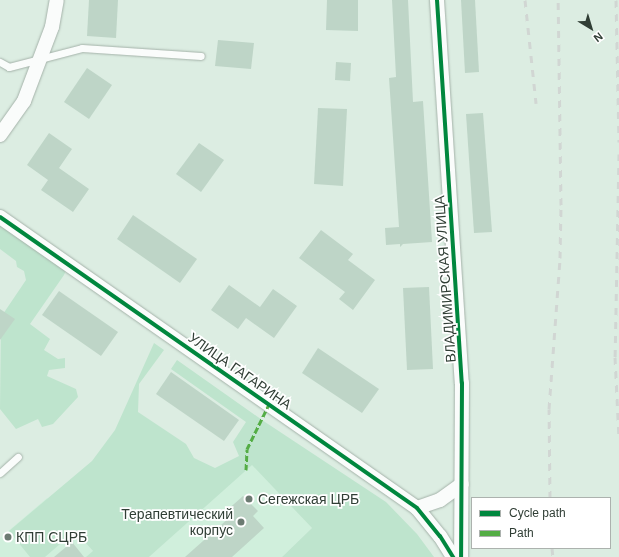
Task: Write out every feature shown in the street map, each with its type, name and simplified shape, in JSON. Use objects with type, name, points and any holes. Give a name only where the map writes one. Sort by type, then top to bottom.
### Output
[{"type":"street","points":[[0,135],[24,101],[52,27],[57,0]]},
{"type":"street","name":"ВЛАДИМИРСКАЯ УЛИЦА","points":[[437,0],[462,383],[460,557]]},
{"type":"street","name":"УЛИЦА ГАГАРИНА","points":[[0,217],[417,508],[440,536],[453,557]]},
{"type":"street","points":[[417,508],[440,500],[462,484]]},
{"type":"lane","points":[[0,62],[9,67],[40,57],[82,48],[201,56]]},
{"type":"lane","points":[[0,473],[18,457]]},
{"type":"shaded area","points":[[0,221],[67,268],[64,275],[30,324],[50,339],[44,350],[58,359],[65,358],[65,368],[49,370],[47,376],[76,389],[78,397],[53,424],[42,427],[38,419],[16,429],[0,409],[1,317],[26,280],[24,271],[17,267],[16,261],[0,249]]},
{"type":"shaded area","points":[[154,343],[164,350],[139,384],[138,412],[186,444],[194,458],[215,468],[239,456],[233,442],[246,422],[171,369],[177,360],[265,422],[386,502],[417,534],[434,557],[282,557],[312,528],[252,465],[149,557],[86,557],[93,551],[75,531],[45,557],[30,557],[9,531],[92,461],[115,430]]},
{"type":"shaded area","name":"Сегежская ЦРБ","points":[[252,464],[312,528],[282,557],[149,557]]},
{"type":"shaded area","points":[[47,498],[98,557],[0,557],[0,538]]},
{"type":"building","points":[[89,0],[118,0],[116,38],[87,36]]},
{"type":"building","points":[[327,0],[358,0],[358,31],[326,30]]},
{"type":"building","points":[[392,0],[408,0],[413,102],[423,101],[432,242],[403,244],[400,247],[400,244],[386,245],[385,228],[399,227],[389,78],[396,77]]},
{"type":"building","points":[[461,0],[475,0],[479,72],[465,73]]},
{"type":"building","points":[[218,40],[254,43],[251,69],[215,66]]},
{"type":"building","points":[[336,62],[351,63],[350,81],[335,80]]},
{"type":"building","points":[[87,68],[112,85],[89,119],[64,102]]},
{"type":"building","points":[[318,108],[347,109],[343,186],[314,184]]},
{"type":"building","points":[[483,113],[492,232],[474,233],[466,114]]},
{"type":"building","points":[[49,133],[72,149],[59,168],[89,189],[73,212],[41,190],[48,180],[27,165]]},
{"type":"building","points":[[199,143],[224,160],[201,192],[176,174]]},
{"type":"building","points":[[133,215],[197,259],[180,283],[117,239]]},
{"type":"building","points":[[321,230],[353,254],[348,260],[375,280],[353,310],[339,299],[345,292],[299,258]]},
{"type":"building","points":[[229,285],[260,307],[273,289],[297,306],[274,338],[246,318],[238,329],[211,310]]},
{"type":"building","points":[[429,287],[433,369],[407,370],[403,288]]},
{"type":"building","points":[[59,291],[118,332],[101,356],[42,315]]},
{"type":"building","points":[[0,309],[15,319],[0,340]]},
{"type":"building","points":[[318,348],[379,389],[362,413],[302,373]]},
{"type":"building","points":[[171,372],[239,420],[224,441],[156,394]]},
{"type":"building","name":"Терапевтический корпус","points":[[243,496],[258,511],[253,516],[264,528],[232,557],[185,557],[230,517],[225,512]]},
{"type":"building","points":[[72,542],[84,557],[54,557]]},
{"type":"railway","points":[[525,0],[536,103]]},
{"type":"railway","points":[[550,497],[549,409],[560,258],[561,205],[558,0]]},
{"type":"railway","points":[[616,0],[619,142]]},
{"type":"railway","points":[[619,154],[615,357],[619,440]]},
{"type":"railway","points":[[552,549],[553,557]]},
{"type":"marked path","points":[[246,470],[247,449],[269,404]]},
{"type":"cycle path","points":[[437,0],[462,383],[461,557]]},
{"type":"cycle path","points":[[0,217],[417,508],[440,536],[453,557]]},
{"type":"place","name":"Сегежская ЦРБ","points":[[249,499]]},
{"type":"place","name":"Терапевтический корпус","points":[[241,522]]},
{"type":"place","name":"КПП СЦРБ","points":[[8,537]]}]
